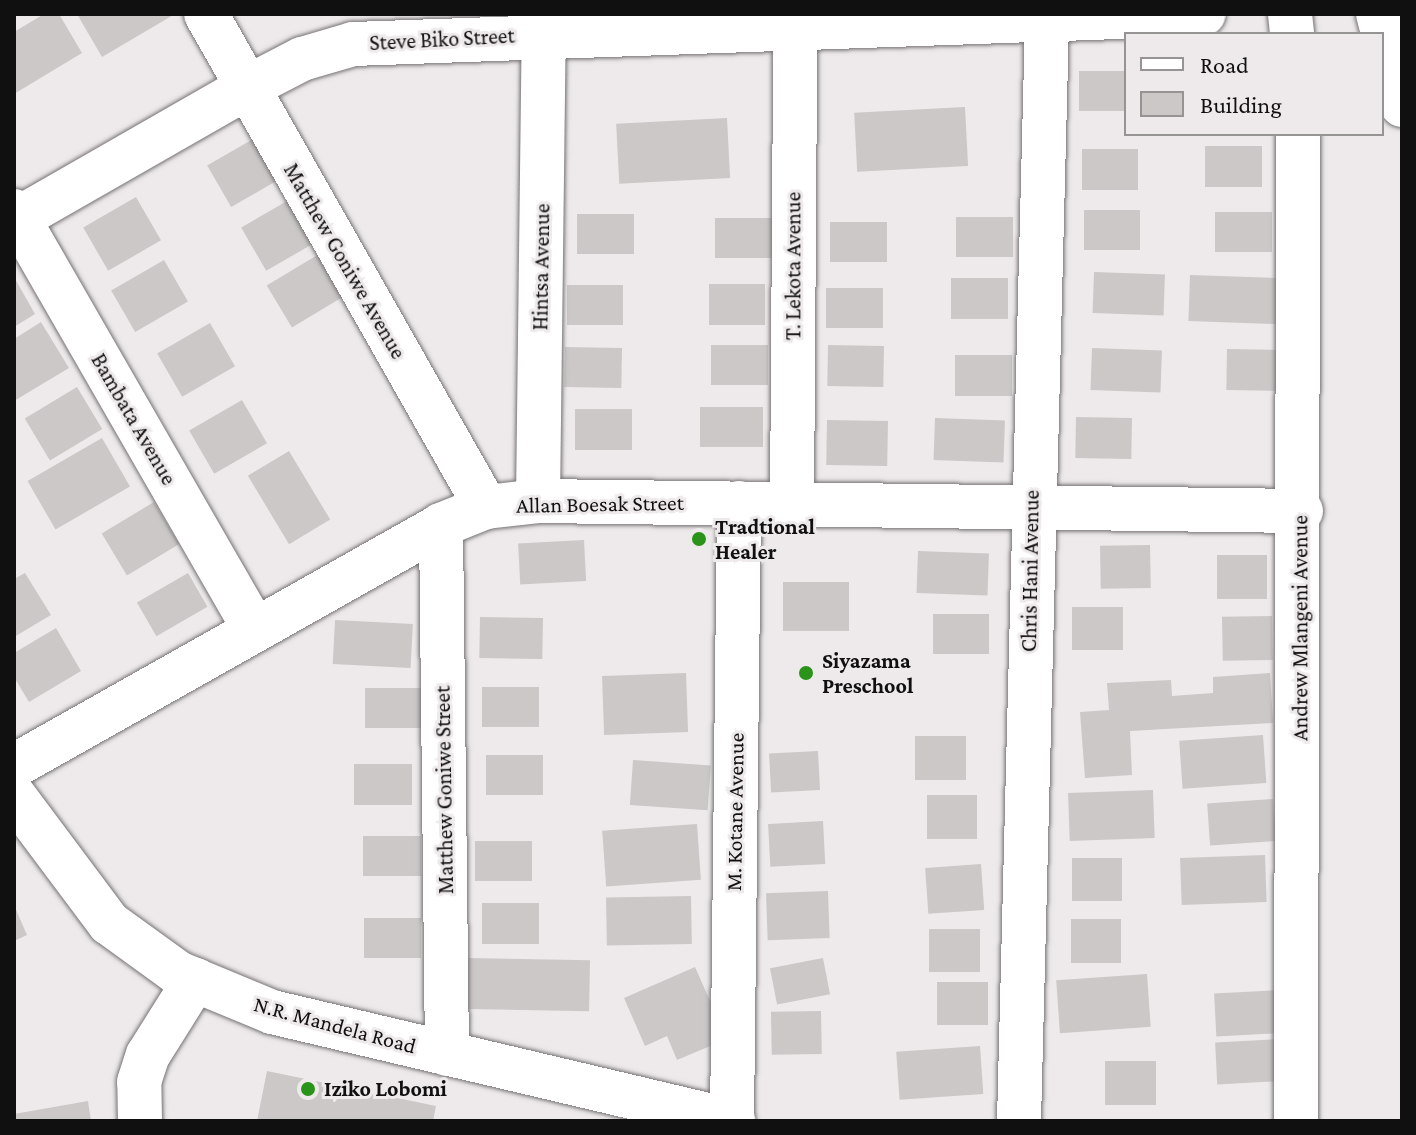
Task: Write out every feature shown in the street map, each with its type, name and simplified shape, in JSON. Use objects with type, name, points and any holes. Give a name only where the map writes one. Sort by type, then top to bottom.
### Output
[{"type":"street","name":"Matthew Goniwe Avenue","points":[[206,14],[486,507]]},
{"type":"street","name":"Steve Biko Street","points":[[15,217],[302,59],[353,44],[544,33],[1047,22],[1203,14]]},
{"type":"street","name":"Chris Hani Avenue","points":[[1019,1121],[1031,506],[1047,22]]},
{"type":"street","name":"T. Lekota Avenue","points":[[792,504],[795,28]]},
{"type":"street","name":"Hintsa Avenue","points":[[538,501],[544,33]]},
{"type":"street","points":[[1384,37],[1402,105]]},
{"type":"street","name":"Andrew Mlangeni Avenue","points":[[1296,1121],[1301,511],[1298,136]]},
{"type":"street","name":"Bambata Avenue","points":[[15,217],[254,628]]},
{"type":"street","name":"Allan Boesak Street","points":[[14,766],[441,525],[486,507],[538,501],[1301,511]]},
{"type":"street","name":"M. Kotane Avenue","points":[[733,1121],[739,503]]},
{"type":"street","name":"Matthew Goniwe Street","points":[[441,525],[447,1054]]},
{"type":"street","name":"N.R. Mandela Road","points":[[14,796],[109,923],[130,942],[195,980],[272,1012],[733,1121]]},
{"type":"street","points":[[140,1121],[139,1082],[148,1055],[195,980]]},
{"type":"building","points":[[44,14],[59,14],[82,53],[14,94],[14,32]]},
{"type":"building","points":[[77,14],[175,14],[102,57]]},
{"type":"building","points":[[1079,71],[1124,71],[1124,111],[1079,111]]},
{"type":"building","points":[[965,107],[968,166],[857,172],[854,113]]},
{"type":"building","points":[[727,118],[730,178],[619,184],[616,124]]},
{"type":"building","points":[[260,135],[284,177],[231,207],[207,166]]},
{"type":"building","points":[[1205,146],[1262,146],[1262,187],[1205,187]]},
{"type":"building","points":[[1082,149],[1138,149],[1138,190],[1082,190]]},
{"type":"building","points":[[136,197],[161,240],[108,271],[83,228]]},
{"type":"building","points":[[294,197],[319,240],[266,271],[241,228]]},
{"type":"building","points":[[1084,210],[1140,210],[1140,250],[1084,250]]},
{"type":"building","points":[[1215,212],[1272,212],[1272,252],[1215,252]]},
{"type":"building","points":[[577,214],[634,214],[634,254],[577,254]]},
{"type":"building","points":[[956,217],[1013,217],[1013,257],[956,257]]},
{"type":"building","points":[[715,218],[772,218],[772,258],[715,258]]},
{"type":"building","points":[[830,222],[887,222],[887,262],[830,262]]},
{"type":"building","points":[[319,254],[344,296],[292,327],[267,285]]},
{"type":"building","points":[[164,260],[188,302],[135,332],[111,290]]},
{"type":"building","points":[[1094,272],[1165,274],[1164,315],[1093,313]]},
{"type":"building","points":[[1190,275],[1278,278],[1276,324],[1188,321]]},
{"type":"building","points":[[14,277],[35,314],[14,327]]},
{"type":"building","points":[[951,278],[1008,278],[1008,319],[951,319]]},
{"type":"building","points":[[709,284],[765,284],[765,325],[709,325]]},
{"type":"building","points":[[567,285],[623,285],[623,325],[567,325]]},
{"type":"building","points":[[826,288],[883,288],[883,328],[826,328]]},
{"type":"building","points":[[41,322],[69,368],[14,401],[14,339]]},
{"type":"building","points":[[210,323],[235,366],[182,397],[157,354]]},
{"type":"building","points":[[711,345],[768,345],[768,385],[711,385]]},
{"type":"building","points":[[828,345],[884,346],[883,387],[827,386]]},
{"type":"building","points":[[565,347],[622,348],[621,388],[564,387]]},
{"type":"building","points":[[1092,348],[1162,350],[1160,392],[1091,390]]},
{"type":"building","points":[[1227,349],[1284,350],[1283,391],[1226,390]]},
{"type":"building","points":[[955,355],[1012,355],[1012,396],[955,396]]},
{"type":"building","points":[[77,387],[102,429],[50,460],[25,418]]},
{"type":"building","points":[[242,400],[267,443],[214,474],[189,430]]},
{"type":"building","points":[[700,407],[763,407],[763,447],[700,447]]},
{"type":"building","points":[[575,409],[632,409],[632,450],[575,450]]},
{"type":"building","points":[[1076,417],[1132,418],[1131,459],[1075,458]]},
{"type":"building","points":[[935,418],[1005,420],[1003,462],[934,460]]},
{"type":"building","points":[[827,420],[888,421],[887,466],[826,465]]},
{"type":"building","points":[[102,438],[130,486],[56,529],[28,481]]},
{"type":"building","points":[[289,451],[330,520],[289,544],[248,476]]},
{"type":"building","points":[[154,502],[179,544],[127,575],[102,533]]},
{"type":"building","points":[[584,540],[586,581],[520,584],[518,543]]},
{"type":"building","points":[[1150,545],[1151,588],[1101,589],[1100,546]]},
{"type":"building","points":[[918,551],[989,553],[987,595],[917,593]]},
{"type":"building","points":[[1217,555],[1267,555],[1267,599],[1217,599]]},
{"type":"building","points":[[25,573],[51,615],[14,637],[14,579]]},
{"type":"building","points":[[188,573],[208,607],[156,636],[137,602]]},
{"type":"building","points":[[783,582],[849,582],[849,631],[783,631]]},
{"type":"building","points":[[1072,607],[1123,607],[1123,650],[1072,650]]},
{"type":"building","points":[[933,614],[989,614],[989,654],[933,654]]},
{"type":"building","points":[[1272,616],[1273,660],[1223,661],[1222,617]]},
{"type":"building","points":[[480,617],[543,618],[542,659],[479,658]]},
{"type":"building","points":[[335,620],[413,624],[411,668],[333,664]]},
{"type":"building","points":[[56,628],[81,671],[29,702],[14,677],[14,653]]},
{"type":"building","points":[[686,673],[688,732],[604,735],[602,676]]},
{"type":"building","points":[[1270,673],[1273,723],[1130,731],[1132,775],[1085,778],[1080,712],[1109,710],[1107,683],[1171,680],[1172,696],[1213,693],[1213,677]]},
{"type":"building","points":[[482,687],[539,687],[539,727],[482,727]]},
{"type":"building","points":[[365,688],[422,688],[422,728],[365,728]]},
{"type":"building","points":[[1263,735],[1266,783],[1183,789],[1179,741]]},
{"type":"building","points":[[915,736],[966,736],[966,780],[915,780]]},
{"type":"building","points":[[818,751],[820,790],[771,793],[769,754]]},
{"type":"building","points":[[486,755],[543,755],[543,795],[486,795]]},
{"type":"building","points":[[633,760],[711,765],[708,810],[630,805]]},
{"type":"building","points":[[354,764],[412,764],[412,805],[354,805]]},
{"type":"building","points":[[1153,790],[1155,838],[1070,841],[1068,793]]},
{"type":"building","points":[[927,795],[977,795],[977,839],[927,839]]},
{"type":"building","points":[[1273,799],[1276,841],[1210,846],[1207,804]]},
{"type":"building","points":[[823,821],[825,864],[770,867],[768,824]]},
{"type":"building","points":[[697,824],[701,880],[606,886],[602,831]]},
{"type":"building","points":[[363,836],[421,836],[421,876],[363,876]]},
{"type":"building","points":[[475,841],[532,841],[532,881],[475,881]]},
{"type":"building","points":[[1265,855],[1267,902],[1182,905],[1180,858]]},
{"type":"building","points":[[1072,858],[1122,858],[1122,901],[1072,901]]},
{"type":"building","points":[[981,864],[984,910],[928,914],[925,868]]},
{"type":"building","points":[[828,891],[830,938],[768,940],[766,893]]},
{"type":"building","points":[[691,896],[692,944],[607,945],[606,897]]},
{"type":"building","points":[[482,903],[539,903],[539,944],[482,944]]},
{"type":"building","points":[[14,905],[27,935],[14,941]]},
{"type":"building","points":[[364,918],[421,918],[421,958],[364,958]]},
{"type":"building","points":[[1071,919],[1121,919],[1121,963],[1071,963]]},
{"type":"building","points":[[929,929],[980,929],[980,972],[929,972]]},
{"type":"building","points":[[467,958],[590,960],[589,1011],[466,1009]]},
{"type":"building","points":[[823,958],[830,994],[777,1005],[770,968]]},
{"type":"building","points":[[695,967],[727,1039],[677,1060],[667,1036],[645,1046],[624,998]]},
{"type":"building","points":[[1147,974],[1151,1027],[1060,1033],[1056,980]]},
{"type":"building","points":[[937,982],[988,982],[988,1025],[937,1025]]},
{"type":"building","points":[[1281,990],[1283,1033],[1216,1036],[1214,994]]},
{"type":"building","points":[[821,1011],[822,1054],[772,1055],[771,1012]]},
{"type":"building","points":[[1281,1039],[1283,1081],[1217,1084],[1215,1042]]},
{"type":"building","points":[[980,1046],[983,1094],[900,1100],[896,1052]]},
{"type":"building","points":[[1105,1061],[1156,1061],[1156,1105],[1105,1105]]},
{"type":"building","name":"Iziko Lobomi","points":[[267,1071],[436,1106],[433,1121],[257,1121]]},
{"type":"building","points":[[88,1101],[91,1121],[14,1121],[14,1114]]},
{"type":"place","name":"Tradtional Healer","points":[[699,539]]},
{"type":"place","name":"Siyazama Preschool","points":[[806,673]]},
{"type":"place","name":"Iziko Lobomi","points":[[308,1089]]}]
